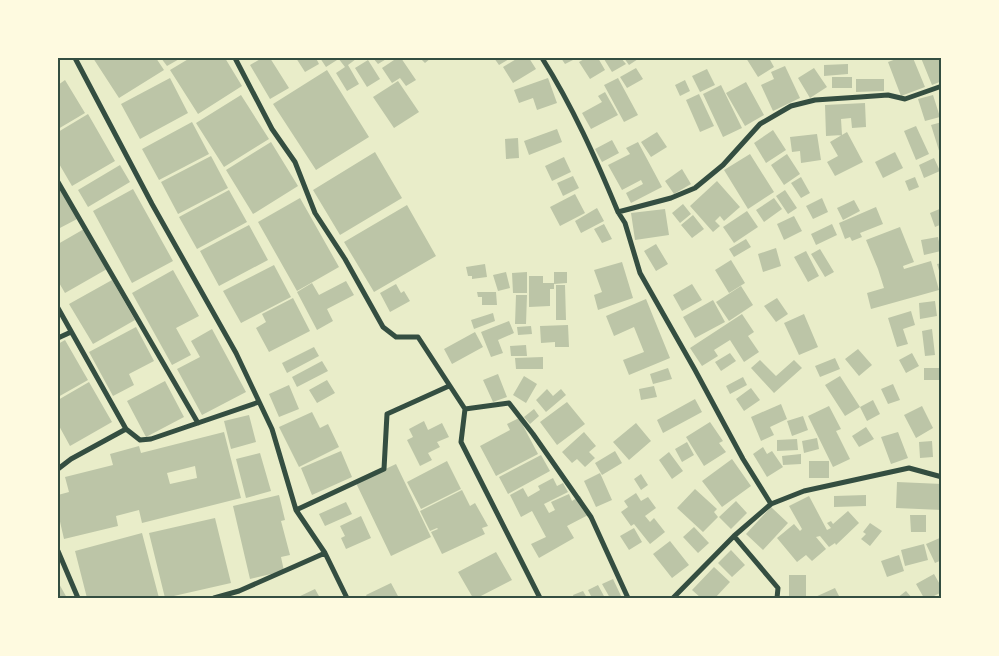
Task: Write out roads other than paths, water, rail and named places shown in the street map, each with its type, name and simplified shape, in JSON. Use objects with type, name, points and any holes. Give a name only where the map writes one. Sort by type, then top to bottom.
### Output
[{"type":"street","points":[[75,58],[152,204],[236,353],[272,430],[296,510],[325,553],[347,598]]},
{"type":"street","points":[[235,58],[272,129],[295,162],[315,212],[345,259],[383,327],[396,337],[418,337],[466,409],[462,442],[540,598]]},
{"type":"street","points":[[542,58],[559,85],[588,140],[618,212],[625,223],[640,273],[743,459],[771,504]]},
{"type":"street","points":[[618,212],[671,198],[695,188],[723,165],[760,124],[791,106],[815,100],[888,96],[905,98],[942,86]]},
{"type":"street","points":[[58,182],[198,423]]},
{"type":"street","points":[[58,308],[126,429],[140,440],[151,439],[259,402]]},
{"type":"street","points":[[58,338],[71,332]]},
{"type":"street","points":[[296,510],[384,469],[388,414],[449,386]]},
{"type":"street","points":[[466,409],[509,403],[533,434],[591,518],[628,598]]},
{"type":"street","points":[[58,469],[71,459],[126,429]]},
{"type":"street","points":[[673,598],[734,536],[771,504],[804,491],[909,468],[942,477]]},
{"type":"street","points":[[734,536],[778,588],[777,598]]},
{"type":"street","points":[[58,551],[78,598]]},
{"type":"street","points":[[214,598],[230,597],[325,553]]}]
